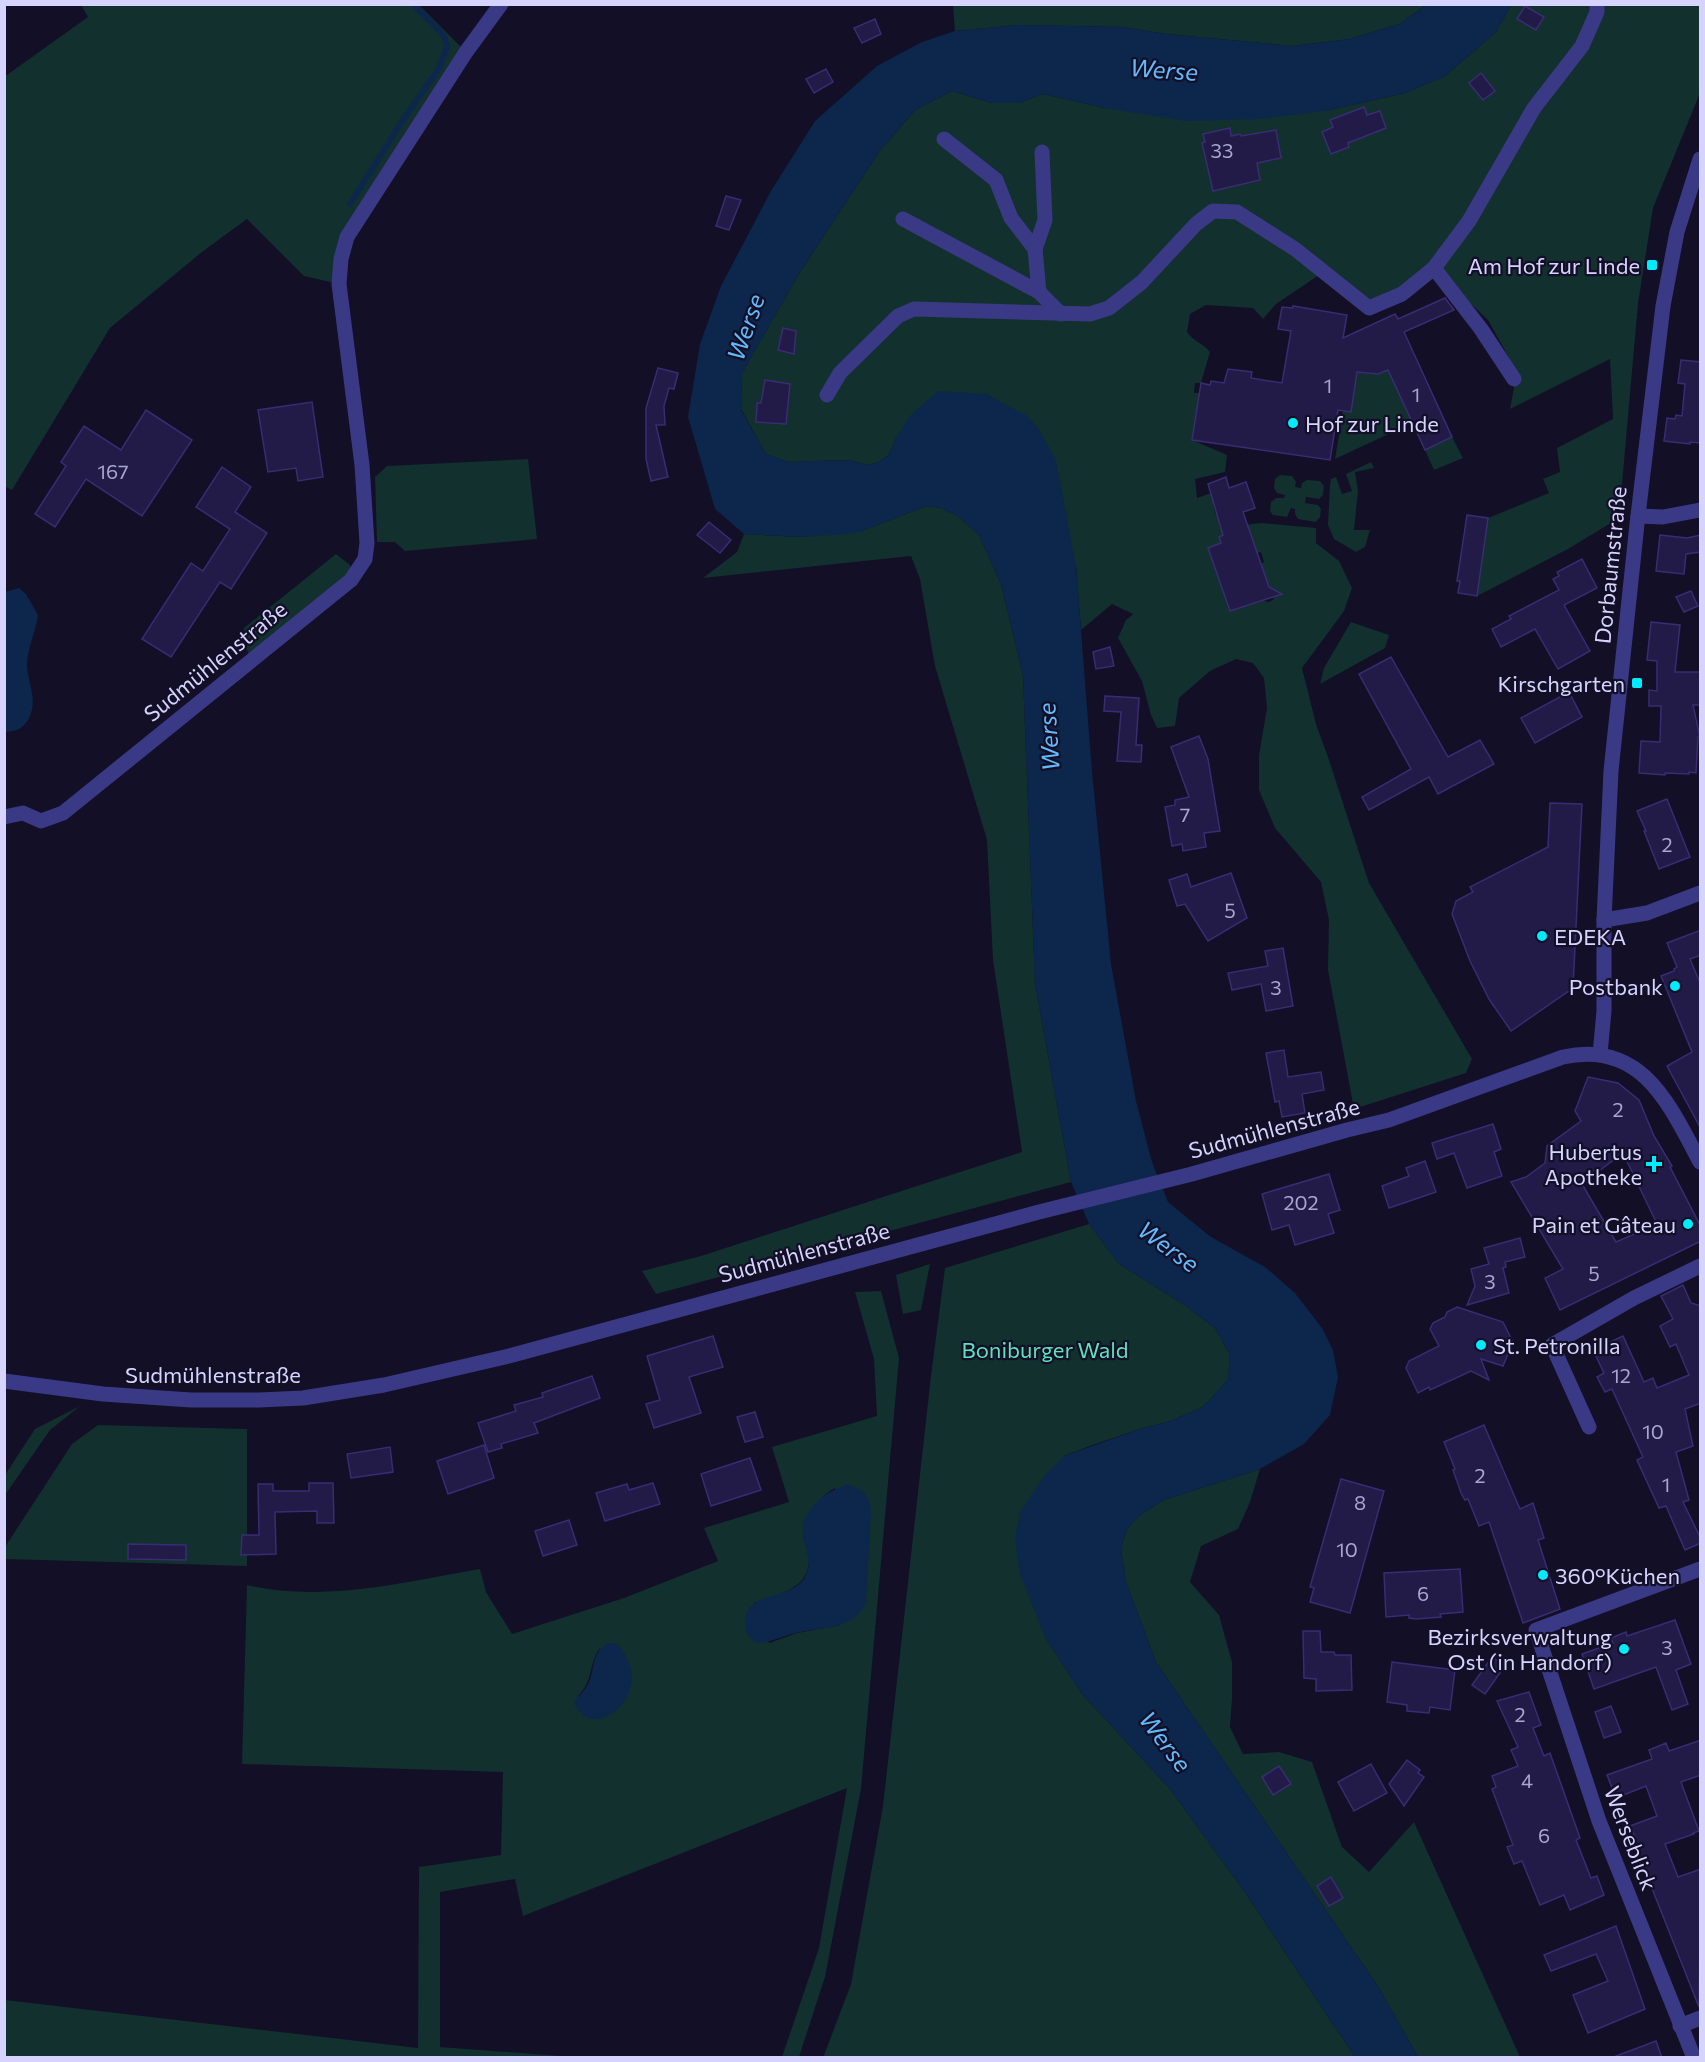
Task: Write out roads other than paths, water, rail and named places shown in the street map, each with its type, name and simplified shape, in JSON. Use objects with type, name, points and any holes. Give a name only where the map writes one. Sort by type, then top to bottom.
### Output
[{"type":"street","name":"Sudmühlenstraße","points":[[4,817],[23,813],[41,821],[63,813],[351,580],[365,559],[367,543],[362,465],[339,284],[341,259],[347,237],[466,52],[501,4]]},
{"type":"street","points":[[827,395],[840,373],[898,316],[914,309],[1090,314],[1108,308],[1142,282],[1196,224],[1213,212],[1237,212],[1295,249],[1369,308],[1402,294],[1434,268],[1468,220],[1534,108],[1582,46],[1597,12],[1597,4]]},
{"type":"street","points":[[944,139],[996,180],[1011,218],[1035,249]]},
{"type":"street","points":[[1039,292],[1035,249],[1045,220],[1042,152]]},
{"type":"street","name":"Dorbaumstraße","points":[[1600,1054],[1604,1011],[1604,920],[1611,771],[1638,516],[1663,306],[1677,232],[1701,159]]},
{"type":"street","points":[[903,219],[1039,292],[1061,314]]},
{"type":"street","points":[[1434,268],[1481,329],[1514,379]]},
{"type":"street","points":[[1638,516],[1663,517],[1701,510]]},
{"type":"street","points":[[1604,920],[1647,914],[1701,893]]},
{"type":"street","name":"Sudmühlenstraße","points":[[4,1381],[147,1398],[259,1400],[339,1393],[437,1374],[1389,1120],[1563,1057],[1588,1053],[1600,1054]]},
{"type":"street","points":[[1600,1054],[1623,1062],[1639,1071],[1655,1086],[1668,1104],[1701,1162]]},
{"type":"street","points":[[1589,1427],[1552,1345],[1634,1298],[1701,1266]]},
{"type":"street","name":"Werseblick","points":[[1694,2058],[1599,1821],[1536,1630],[1701,1569]]},
{"type":"street","points":[[1680,2026],[1701,2018]]},
{"type":"water","name":"Werse","points":[[1426,5],[1511,5],[1496,32],[1445,76],[1405,93],[1325,111],[1259,119],[1186,121],[1105,108],[1043,94],[1019,103],[992,103],[952,91],[915,110],[879,152],[800,272],[742,373],[741,410],[766,454],[788,462],[849,460],[867,465],[879,462],[889,455],[909,417],[938,391],[986,394],[1027,416],[1038,428],[1056,460],[1076,567],[1092,771],[1111,964],[1136,1101],[1152,1162],[1168,1202],[1211,1237],[1265,1267],[1295,1293],[1322,1328],[1333,1350],[1338,1377],[1330,1415],[1304,1444],[1260,1469],[1164,1500],[1140,1515],[1127,1529],[1121,1549],[1126,1582],[1156,1662],[1379,1988],[1418,2057],[1355,2057],[1244,1891],[1170,1789],[1082,1694],[1045,1637],[1020,1574],[1015,1540],[1020,1512],[1044,1476],[1064,1456],[1146,1427],[1168,1422],[1203,1407],[1228,1380],[1230,1355],[1215,1328],[1186,1306],[1119,1264],[1089,1224],[1071,1182],[1035,983],[1023,675],[1001,584],[979,535],[959,517],[941,508],[926,506],[862,531],[848,534],[801,537],[744,534],[715,509],[688,417],[700,344],[721,286],[771,191],[815,121],[877,66],[922,42],[955,31],[1018,25],[1122,27],[1166,34],[1292,46],[1350,39],[1399,24]]},
{"type":"water","points":[[19,588],[26,594],[38,615],[27,661],[33,705],[28,720],[21,728],[5,732],[5,592]]},
{"type":"water","points":[[848,1485],[868,1497],[871,1512],[866,1603],[861,1612],[854,1618],[836,1626],[756,1643],[746,1631],[747,1611],[760,1600],[788,1591],[803,1580],[809,1564],[803,1536],[805,1518],[823,1496]]},
{"type":"water","points":[[608,1643],[617,1644],[629,1662],[632,1680],[628,1696],[619,1708],[607,1717],[594,1719],[583,1715],[574,1702],[588,1685],[598,1652]]},
{"type":"waterway","points":[[350,204],[439,68],[447,48],[444,36],[413,4]]},
{"type":"place","name":"Am Hof zur Linde","points":[[1652,265]]},
{"type":"place","name":"Hof zur Linde","points":[[1293,423]]},
{"type":"place","name":"Kirschgarten","points":[[1637,683]]},
{"type":"place","name":"EDEKA","points":[[1542,936]]},
{"type":"place","name":"Postbank","points":[[1675,986]]},
{"type":"place","name":"Hubertus Apotheke","points":[[1654,1164]]},
{"type":"place","name":"Pain et Gâteau","points":[[1688,1224]]},
{"type":"place","name":"St. Petronilla","points":[[1481,1345]]},
{"type":"place","name":"360°Küchen","points":[[1543,1575]]},
{"type":"place","name":"Bezirksverwaltung Ost (in Handorf)","points":[[1624,1649]]},
{"type":"park label","name":"Boniburger Wald","points":[[1045,1349]]}]
